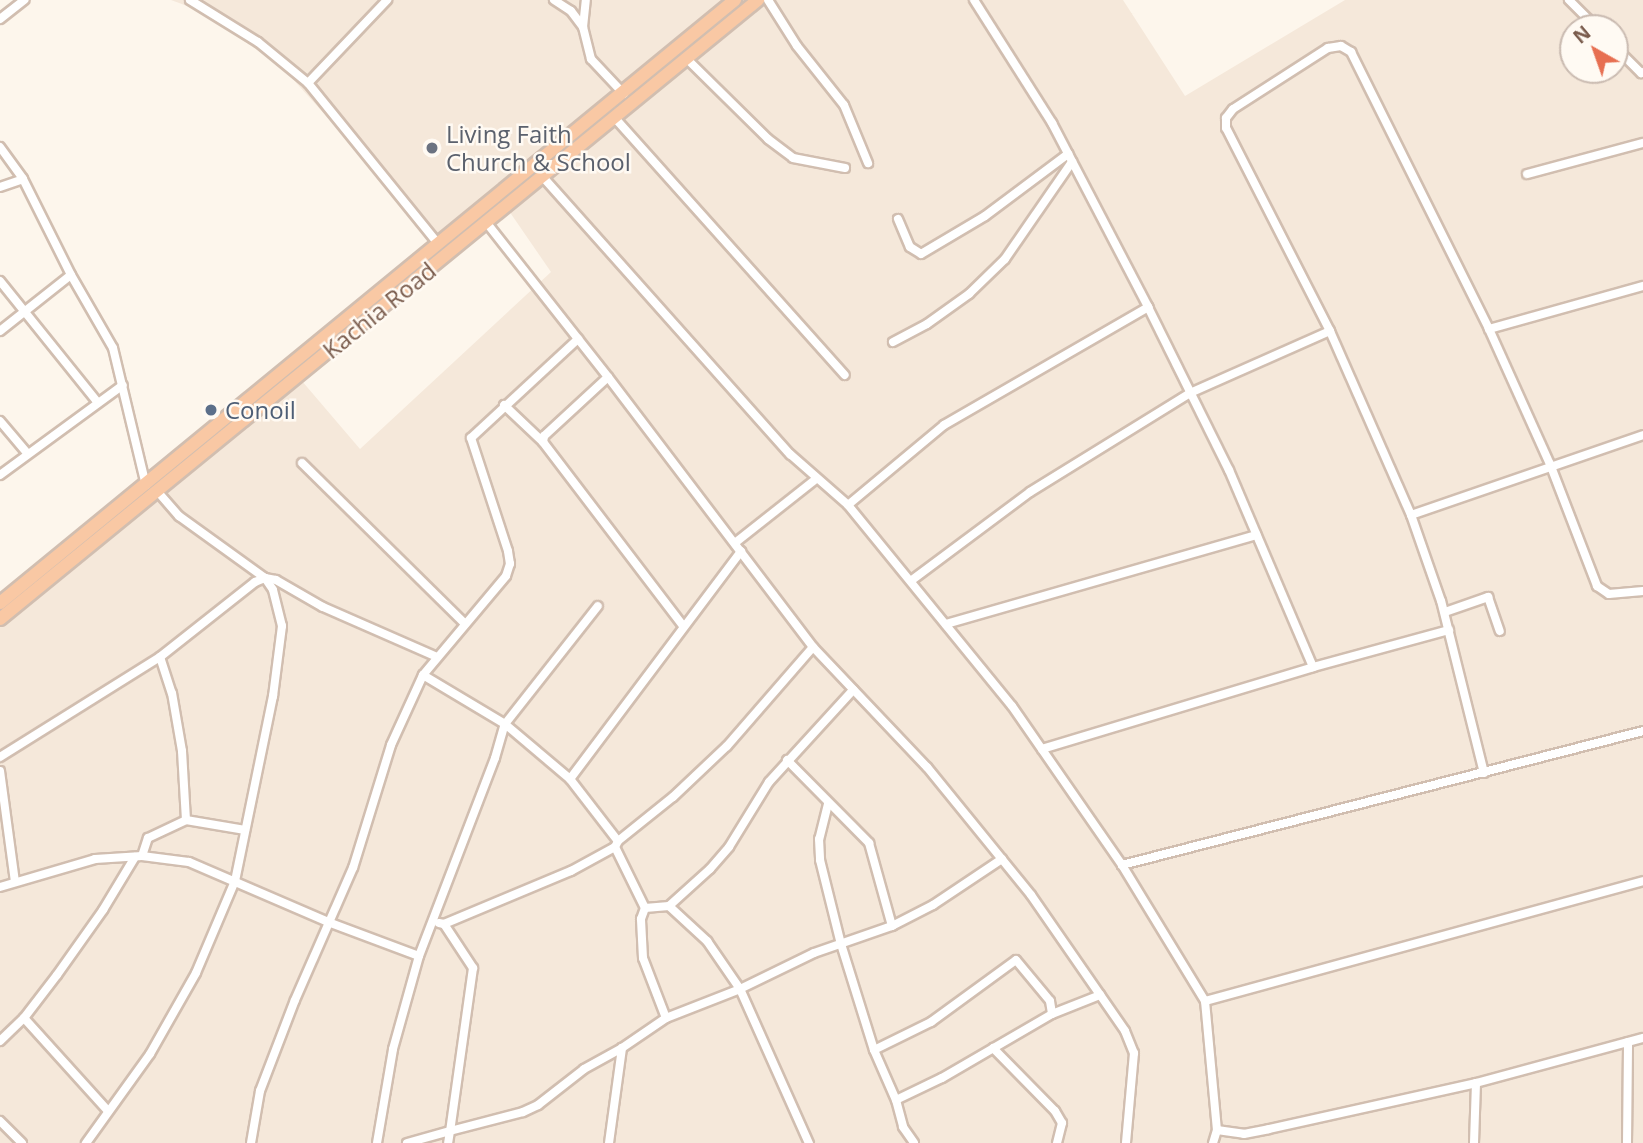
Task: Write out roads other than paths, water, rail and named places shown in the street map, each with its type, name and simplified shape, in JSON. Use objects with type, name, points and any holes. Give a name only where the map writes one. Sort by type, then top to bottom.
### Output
[{"type":"highway","name":"Kachia Road","points":[[0,603],[146,485],[176,468],[486,222],[758,0]]},
{"type":"highway","name":"Kachia Road","points":[[0,619],[158,492],[176,468],[246,399],[624,94],[732,1]]},
{"type":"street","points":[[0,19],[23,0]]},
{"type":"street","points":[[190,0],[258,42],[308,83],[439,245]]},
{"type":"street","points":[[308,83],[387,0]]},
{"type":"street","points":[[554,0],[571,11],[583,27]]},
{"type":"street","points":[[586,0],[583,27],[591,59],[624,94]]},
{"type":"street","points":[[768,0],[797,46],[844,105],[868,163]]},
{"type":"street","points":[[974,0],[1068,154],[1148,307],[1256,535],[1312,667]]},
{"type":"street","points":[[1569,0],[1583,14]]},
{"type":"street","points":[[1484,773],[1445,612],[1411,515],[1330,331],[1226,128],[1226,118],[1233,109],[1328,48],[1341,46],[1351,52],[1489,329],[1550,464],[1597,586],[1609,594],[1643,591]]},
{"type":"street","points":[[686,58],[768,139],[793,158],[845,169]]},
{"type":"street","points":[[1629,61],[1642,74]]},
{"type":"street","points":[[614,117],[845,374]]},
{"type":"street","points":[[1527,174],[1643,143]]},
{"type":"street","points":[[0,147],[23,179],[71,275],[113,348],[146,485]]},
{"type":"street","points":[[898,219],[910,247],[921,254],[985,216],[1068,154]]},
{"type":"street","points":[[893,342],[927,324],[969,294],[1005,258],[1072,162]]},
{"type":"street","points":[[542,176],[678,332],[816,479],[848,505],[912,580],[1042,748],[1122,865],[1205,1001],[1216,1130],[1213,1143]]},
{"type":"street","points":[[0,187],[23,179]]},
{"type":"street","points":[[486,222],[608,377],[813,647],[927,767],[1031,895],[1125,1031],[1134,1053],[1126,1143]]},
{"type":"street","points":[[0,331],[71,275]]},
{"type":"street","points":[[0,281],[99,403]]},
{"type":"street","points":[[1489,329],[1643,286]]},
{"type":"street","points":[[848,505],[944,425],[1148,307]]},
{"type":"street","points":[[912,580],[1030,492],[1191,393],[1330,331]]},
{"type":"street","points":[[251,1143],[260,1091],[328,922],[354,867],[391,745],[423,675],[506,576],[510,564],[471,438],[578,339]]},
{"type":"street","points":[[543,442],[544,436],[608,377]]},
{"type":"street","points":[[0,475],[123,385]]},
{"type":"street","points":[[504,405],[543,442],[683,626]]},
{"type":"street","points":[[0,421],[28,454]]},
{"type":"street","points":[[1411,515],[1550,464],[1643,435]]},
{"type":"street","points":[[302,463],[465,624]]},
{"type":"street","points":[[734,542],[816,479]]},
{"type":"street","points":[[86,1143],[150,1054],[189,984],[235,881],[273,696],[282,626],[273,590],[265,578],[179,516],[158,492]]},
{"type":"street","points":[[946,625],[1256,535]]},
{"type":"street","points":[[570,779],[741,551]]},
{"type":"street","points":[[0,757],[160,657],[255,582],[265,578],[276,580],[323,607],[437,657]]},
{"type":"street","points":[[1445,612],[1488,597],[1500,631]]},
{"type":"street","points":[[377,1143],[393,1049],[419,956],[434,922],[505,724],[598,606]]},
{"type":"street","points":[[1042,748],[1312,667],[1449,630]]},
{"type":"street","points":[[434,922],[444,924],[571,871],[617,844],[673,797],[727,746],[813,647]]},
{"type":"street","points":[[160,657],[172,692],[182,751],[186,820]]},
{"type":"street","points":[[423,675],[505,724],[570,779],[617,844],[645,908],[641,928],[643,958],[666,1018]]},
{"type":"street","points":[[645,908],[669,906],[710,869],[729,847],[787,760],[853,690]]},
{"type":"street","points":[[1122,865],[1643,731]]},
{"type":"street","points":[[787,760],[869,843],[892,926]]},
{"type":"street","points":[[0,771],[15,882]]},
{"type":"street","points":[[828,804],[819,839],[820,860],[841,944],[874,1050],[896,1100],[903,1127],[914,1143]]},
{"type":"street","points":[[0,1041],[24,1018],[103,910],[148,838],[186,820],[246,830]]},
{"type":"street","points":[[0,887],[95,859],[138,857],[189,862],[328,922],[419,956]]},
{"type":"street","points":[[407,1143],[523,1112],[538,1105],[584,1069],[622,1048],[666,1018],[740,989],[841,944],[892,926],[933,905],[1002,859]]},
{"type":"street","points":[[1205,1001],[1643,881]]},
{"type":"street","points":[[669,906],[707,941],[740,989],[808,1143]]},
{"type":"street","points":[[444,924],[473,968],[448,1143]]},
{"type":"street","points":[[874,1050],[931,1022],[1016,960],[1050,1001],[1052,1014]]},
{"type":"street","points":[[896,1100],[1052,1014],[1100,995]]},
{"type":"street","points":[[24,1018],[108,1111]]},
{"type":"street","points":[[1216,1130],[1244,1134],[1476,1083],[1643,1038]]},
{"type":"street","points":[[1627,1143],[1628,1042]]},
{"type":"street","points":[[609,1143],[622,1048]]},
{"type":"street","points":[[993,1048],[1055,1111],[1062,1123],[1057,1143]]},
{"type":"street","points":[[1474,1143],[1476,1083]]},
{"type":"street","points":[[0,1121],[22,1143]]},
{"type":"place","name":"Living Faith Church & School","points":[[432,148]]},
{"type":"place","name":"Conoil","points":[[211,410]]}]
